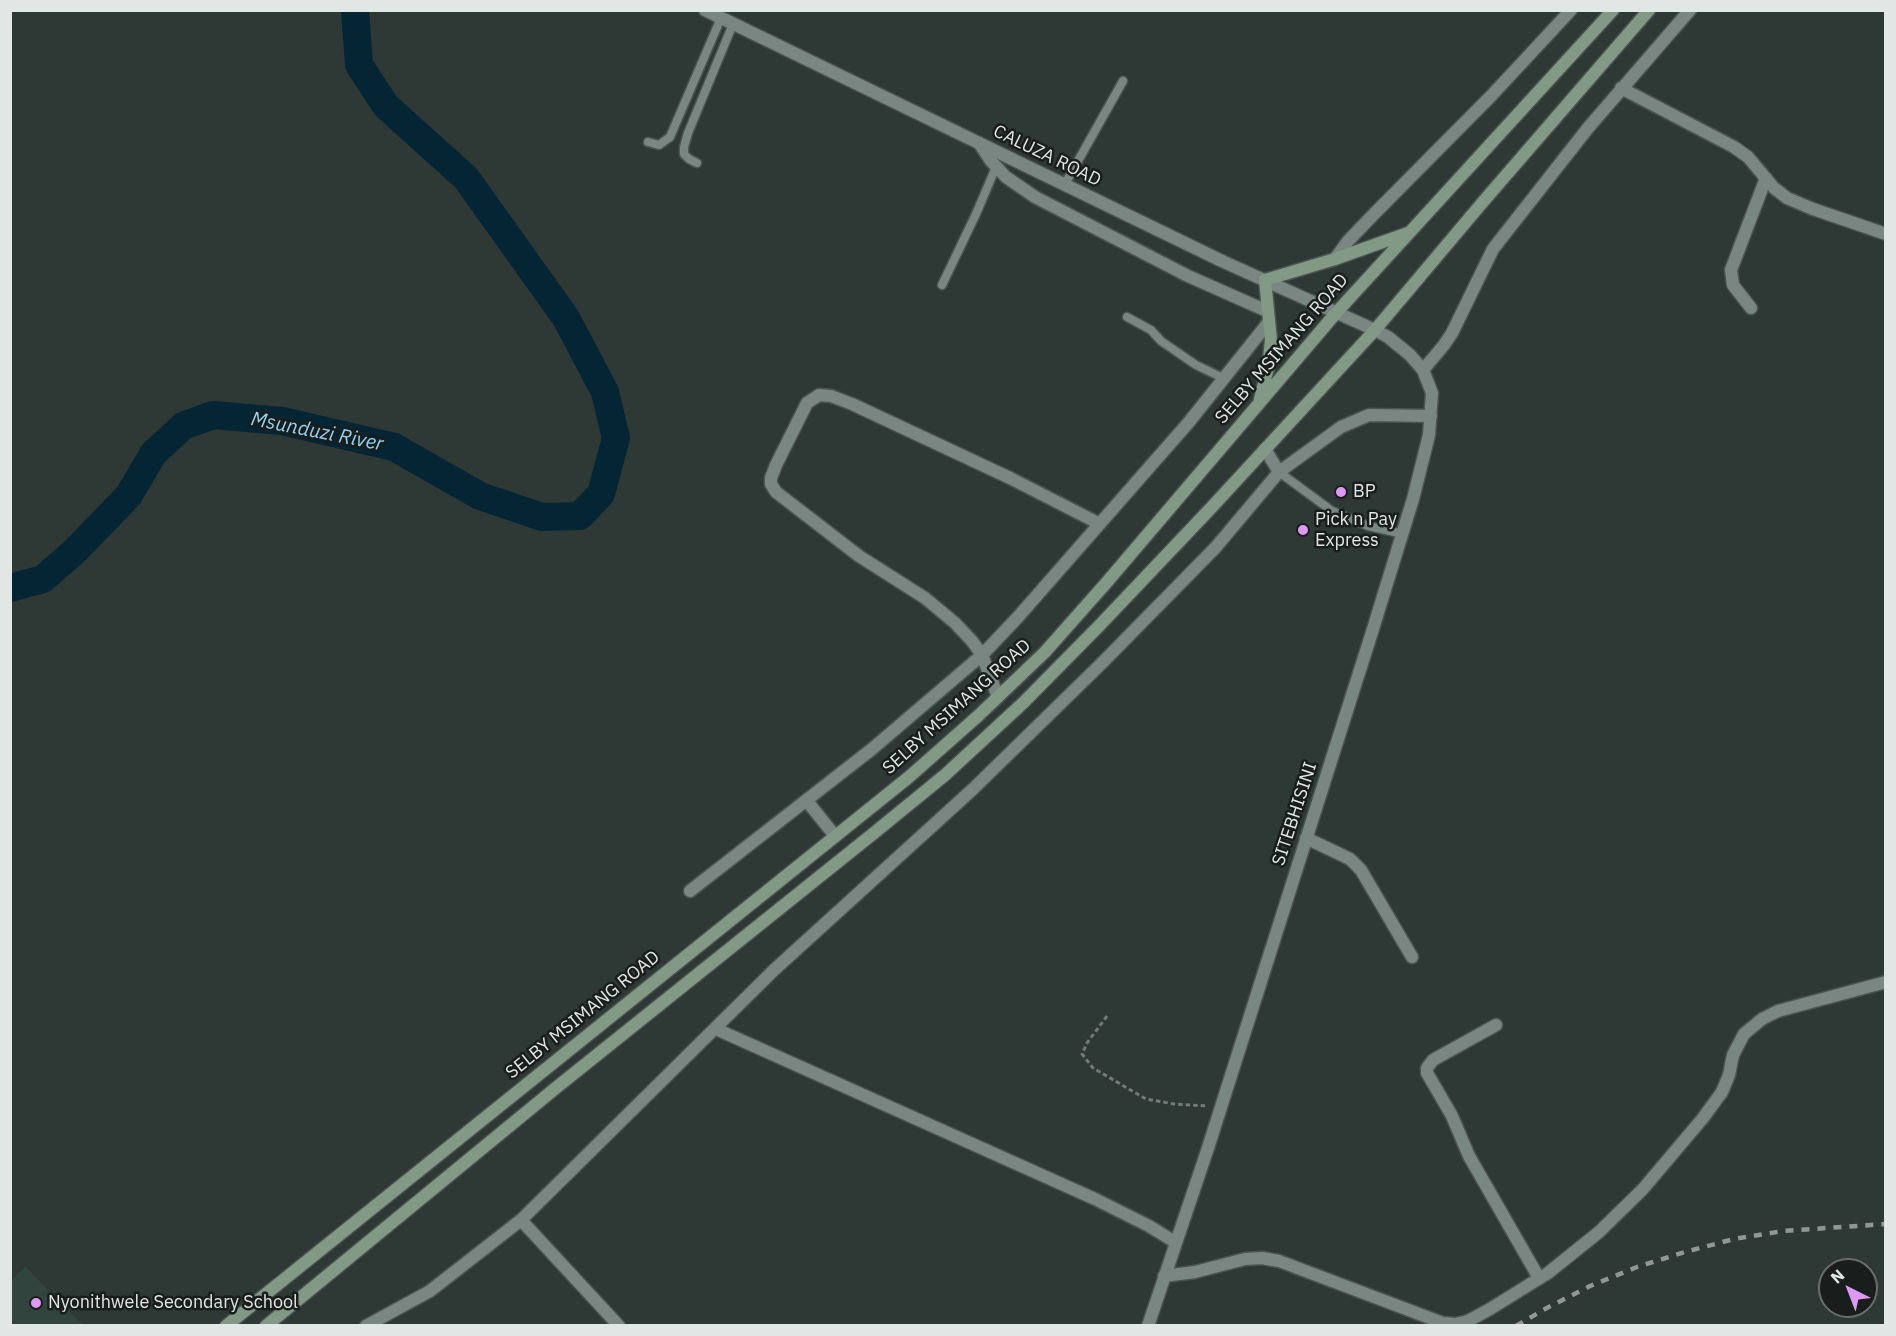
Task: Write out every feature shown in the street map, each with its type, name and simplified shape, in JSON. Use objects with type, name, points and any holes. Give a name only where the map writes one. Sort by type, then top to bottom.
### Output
[{"type":"main road","name":"SELBY MSIMANG ROAD","points":[[226,1326],[909,777],[998,697],[1044,652],[1107,582],[1336,313],[1613,10]]},
{"type":"main road","points":[[267,1326],[557,1087],[945,775],[1023,703],[1099,626],[1375,330],[1649,10]]},
{"type":"main road","points":[[1259,403],[1268,368],[1271,340],[1265,280],[1335,259],[1409,232]]},
{"type":"street","name":"CALUZA ROAD","points":[[705,10],[1265,280],[1375,330]]},
{"type":"street","points":[[1335,259],[1348,241],[1381,206],[1492,95],[1571,10]]},
{"type":"street","points":[[1423,370],[1452,333],[1493,249],[1621,88],[1690,10]]},
{"type":"street","points":[[1621,88],[1734,147],[1748,157],[1774,188],[1787,198],[1886,234]]},
{"type":"street","points":[[690,891],[872,749],[982,655],[1189,422],[1225,379],[1268,317],[1035,196],[1006,177],[979,143]]},
{"type":"street","points":[[1751,308],[1733,285],[1731,270],[1766,178]]},
{"type":"street","name":"SITEBHISINI","points":[[1149,1326],[1403,534],[1429,435],[1432,393],[1423,370],[1410,355],[1388,337],[1375,330]]},
{"type":"street","points":[[998,697],[982,655],[955,623],[925,598],[859,556],[776,492],[771,484],[771,478],[807,403],[819,395],[831,396],[852,404],[1010,478],[1100,524]]},
{"type":"street","points":[[366,1326],[430,1290],[520,1220],[774,970],[973,789],[1103,662],[1216,547],[1279,471],[1341,427],[1369,415],[1431,416]]},
{"type":"street","points":[[1265,449],[1279,471]]},
{"type":"street","points":[[807,801],[835,836]]},
{"type":"street","points":[[1306,838],[1350,859],[1361,870],[1412,957]]},
{"type":"street","points":[[1164,1276],[1195,1272],[1245,1259],[1263,1258],[1310,1272],[1420,1316],[1443,1323],[1456,1324],[1468,1321],[1490,1310],[1539,1278],[1599,1232],[1643,1190],[1722,1092],[1729,1075],[1733,1055],[1744,1034],[1762,1019],[1778,1011],[1886,982]]},
{"type":"street","points":[[1496,1025],[1438,1056],[1429,1064],[1427,1073],[1452,1116],[1469,1156],[1539,1278]]},
{"type":"street","points":[[716,1029],[1095,1199],[1175,1242]]},
{"type":"street","points":[[520,1220],[618,1326]]},
{"type":"lane","points":[[648,142],[659,145],[670,137],[721,18]]},
{"type":"lane","points":[[697,163],[684,154],[687,133],[733,24]]},
{"type":"lane","points":[[1065,184],[1123,81]]},
{"type":"lane","points":[[942,285],[996,167]]},
{"type":"lane","points":[[1128,317],[1151,330],[1161,341],[1196,365],[1225,379]]},
{"type":"lane","points":[[1279,471],[1332,511],[1368,526],[1403,534]]},
{"type":"path","points":[[1107,1016],[1087,1043],[1082,1054],[1093,1068],[1146,1099],[1199,1107],[1221,1105]]},
{"type":"shaded area","name":"Nyonithwele Secondary School","points":[[26,1267],[83,1325],[11,1325],[11,1280]]},
{"type":"waterway","name":"Msunduzi River","points":[[10,588],[43,579],[76,550],[129,495],[153,454],[183,426],[213,415],[282,421],[394,447],[480,496],[542,517],[580,516],[601,494],[616,438],[605,392],[566,318],[466,178],[386,106],[359,65],[355,10]]},
{"type":"railway","points":[[1516,1326],[1590,1286],[1637,1267],[1685,1252],[1734,1239],[1783,1231],[1886,1224]]},
{"type":"place","name":"BP","points":[[1341,492]]},
{"type":"place","name":"Pick n Pay Express","points":[[1303,530]]},
{"type":"place","name":"Nyonithwele Secondary School","points":[[36,1303]]}]
